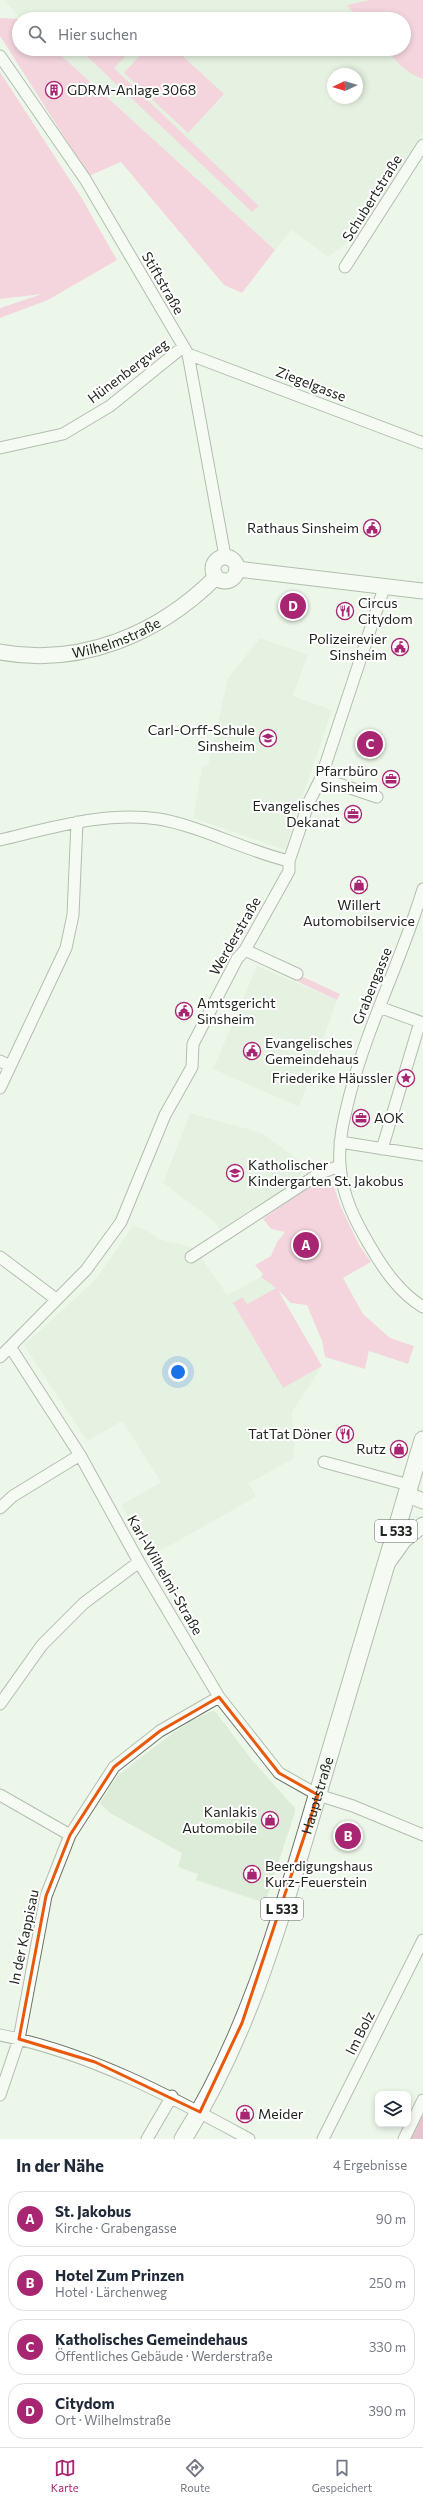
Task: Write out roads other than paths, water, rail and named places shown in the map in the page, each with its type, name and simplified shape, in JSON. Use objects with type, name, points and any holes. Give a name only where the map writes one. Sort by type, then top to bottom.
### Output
[{"type":"main road","points":[[225,556],[236,562],[237,569],[236,575],[230,580],[222,581],[213,573],[213,565],[217,558],[225,556]]},
{"type":"main road","points":[[237,569],[384,585],[423,591]]},
{"type":"main road","name":"Wilhelmstraße","points":[[0,652],[61,655],[111,645],[166,617],[190,601],[216,577]]},
{"type":"main road","name":"Hauptstraße","points":[[183,2139],[200,2112],[245,2016],[273,1938],[318,1795],[407,1489],[423,1440]]},
{"type":"main road","name":"L 533","points":[[407,1489],[423,1501]]},
{"type":"main road","points":[[385,1567],[404,1540],[423,1525]]},
{"type":"street","name":"Stiftstraße","points":[[0,56],[85,179],[186,351],[225,556]]},
{"type":"street","name":"Schubertstraße","points":[[345,268],[423,145]]},
{"type":"street","name":"Ziegelgasse","points":[[186,351],[423,443]]},
{"type":"street","name":"Hünenbergweg","points":[[0,448],[63,434],[110,406],[186,351]]},
{"type":"street","name":"Werderstraße","points":[[0,1357],[12,1348],[56,1299],[86,1270],[121,1222],[165,1115],[192,1067],[193,1044],[238,959],[245,950],[288,871],[289,861],[309,802],[321,778],[384,585]]},
{"type":"street","points":[[321,778],[377,797]]},
{"type":"street","points":[[0,840],[77,822],[127,818],[158,819],[180,824],[259,854],[289,861]]},
{"type":"street","points":[[0,1088],[66,948],[73,915],[77,822]]},
{"type":"street","name":"Grabengasse","points":[[423,889],[412,926],[358,1061],[342,1124],[340,1142],[340,1166],[345,1196],[355,1222],[378,1259],[400,1289],[423,1307]]},
{"type":"street","points":[[245,950],[297,974]]},
{"type":"street","points":[[379,1007],[422,1022],[382,1149]]},
{"type":"street","points":[[0,1060],[10,1066]]},
{"type":"street","points":[[340,1142],[423,1155]]},
{"type":"street","points":[[191,1257],[320,1173],[340,1166]]},
{"type":"street","points":[[0,1257],[56,1299]]},
{"type":"street","name":"Karl-Wilhelmi-Straße","points":[[12,1348],[80,1455],[139,1562],[219,1697],[279,1773],[318,1795],[353,1806],[423,1835]]},
{"type":"street","points":[[0,1508],[13,1496],[80,1455]]},
{"type":"street","points":[[324,1462],[407,1489]]},
{"type":"street","points":[[0,1704],[42,1645],[84,1603],[139,1562]]},
{"type":"street","name":"In der Kappisau","points":[[0,2095],[19,2039],[46,1896],[70,1835],[114,1767],[160,1731],[219,1697]]},
{"type":"street","points":[[0,1795],[70,1835]]},
{"type":"street","name":"Im Bolz","points":[[323,2139],[423,1940]]},
{"type":"street","points":[[0,2035],[19,2039],[95,2062],[172,2096],[249,2139]]},
{"type":"street","points":[[148,2139],[172,2096]]},
{"type":"street","points":[[404,2139],[423,2100]]},
{"type":"waterway","points":[[417,2139],[423,2127]]},
{"type":"place","name":"GDRM-Anlage 3068","points":[[54,90]]},
{"type":"place","name":"Rathaus Sinsheim","points":[[372,528]]},
{"type":"place","name":"Citydom","points":[[293,606]]},
{"type":"place","name":"Circus Citydom","points":[[345,611]]},
{"type":"place","name":"Polizeirevier Sinsheim","points":[[400,647]]},
{"type":"place","name":"Carl-Orff-Schule Sinsheim","points":[[268,738]]},
{"type":"place","name":"Katholisches Gemeindehaus","points":[[370,744]]},
{"type":"place","name":"Pfarrbüro Sinsheim","points":[[391,779]]},
{"type":"place","name":"Evangelisches Dekanat","points":[[353,814]]},
{"type":"place","name":"Willert Automobilservice","points":[[359,885]]},
{"type":"place","name":"Amtsgericht Sinsheim","points":[[184,1011]]},
{"type":"place","name":"Evangelisches Gemeindehaus","points":[[252,1051]]},
{"type":"place","name":"Friederike Häussler","points":[[406,1078]]},
{"type":"place","name":"AOK","points":[[361,1118]]},
{"type":"place","name":"Katholischer Kindergarten St. Jakobus","points":[[235,1173]]},
{"type":"place","name":"St. Jakobus","points":[[306,1245]]},
{"type":"place","name":"TatTat Döner","points":[[345,1434]]},
{"type":"place","name":"Rutz","points":[[399,1449]]},
{"type":"place","name":"Kanlakis Automobile","points":[[270,1820]]},
{"type":"place","name":"Hotel Zum Prinzen","points":[[348,1836]]},
{"type":"place","name":"Beerdigungshaus Kurz-Feuerstein","points":[[252,1874]]},
{"type":"place","name":"Meider","points":[[245,2114]]}]
